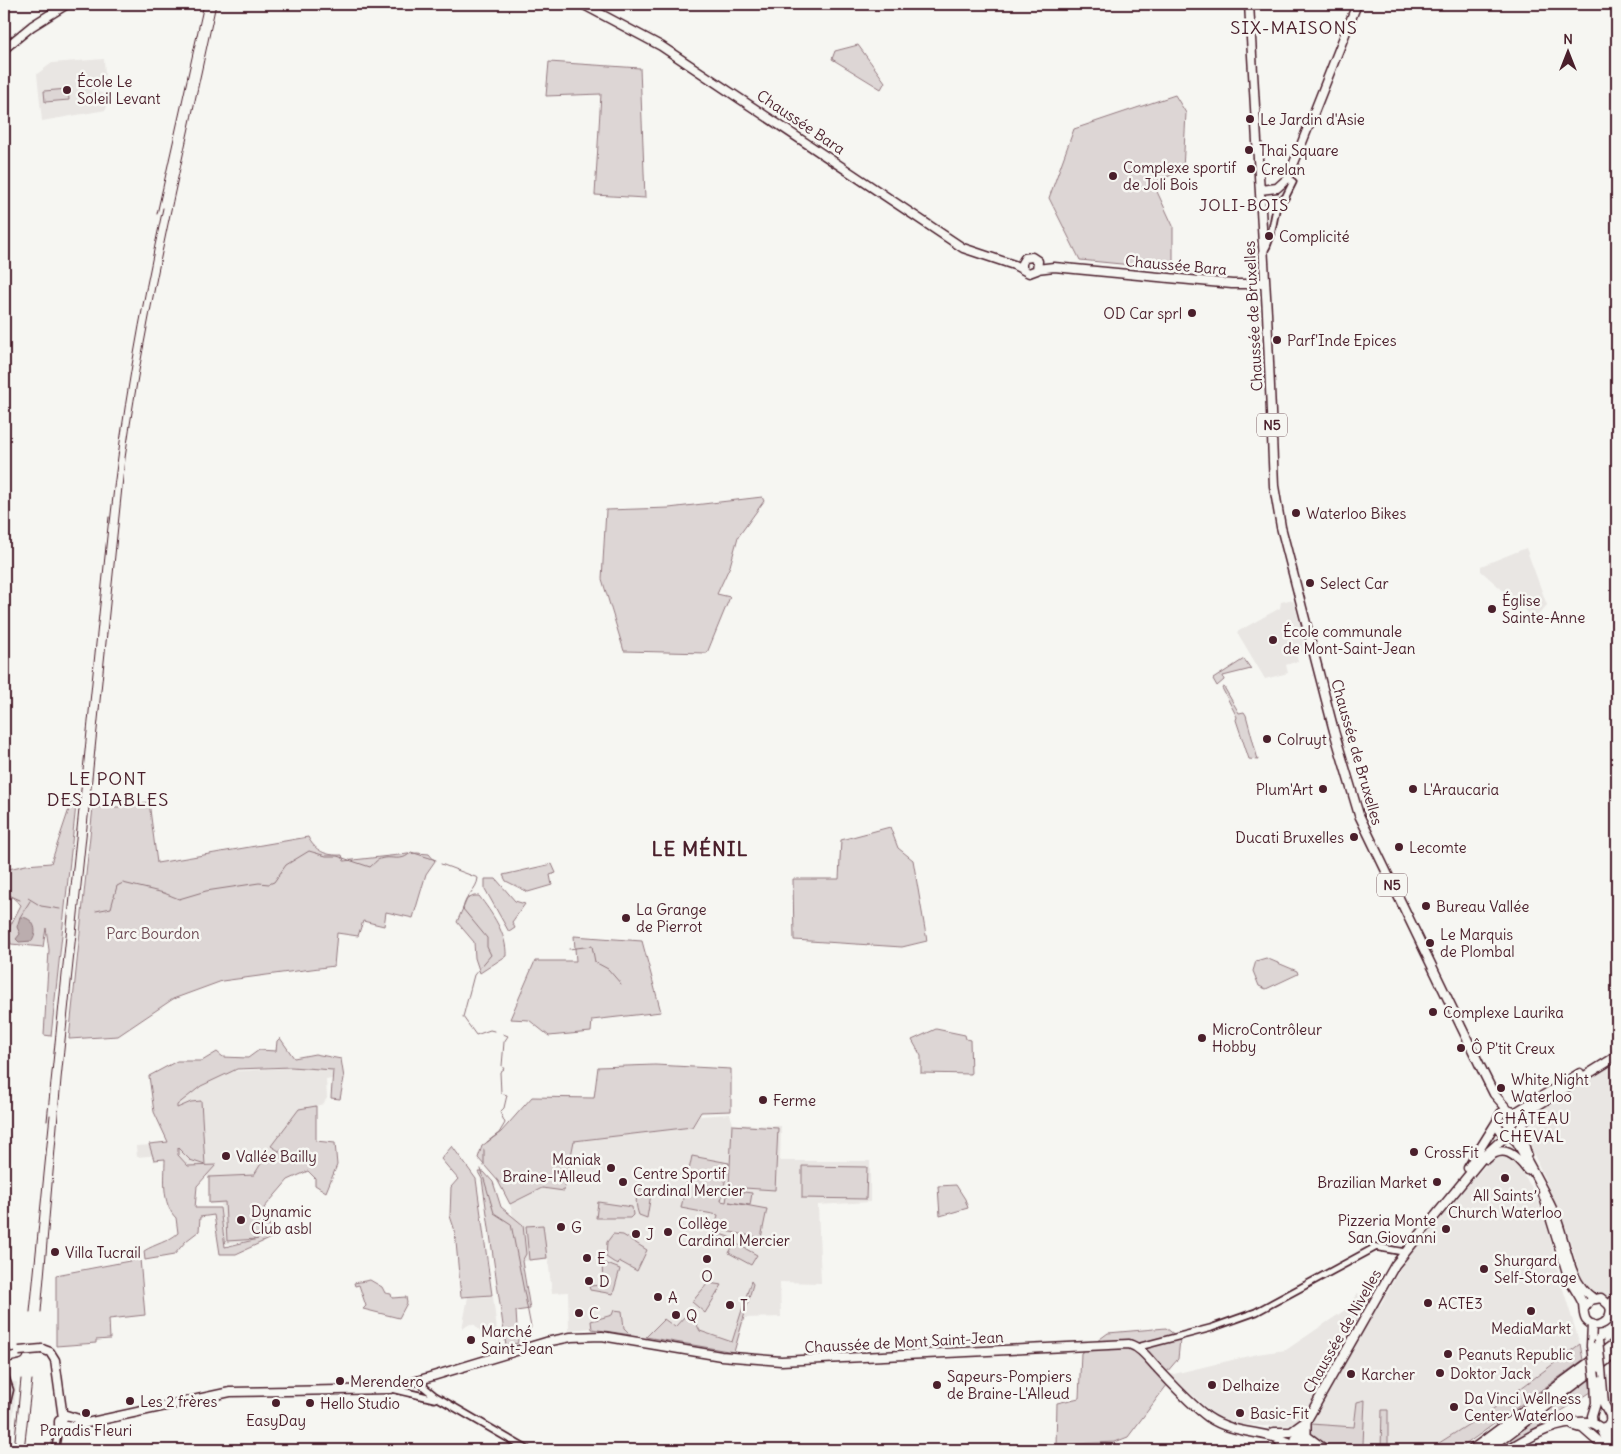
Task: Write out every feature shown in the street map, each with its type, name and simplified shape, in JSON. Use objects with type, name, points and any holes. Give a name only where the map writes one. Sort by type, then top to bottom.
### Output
[{"type":"highway","points":[[1610,1306],[1617,1296]]},
{"type":"highway","points":[[1472,1450],[1617,1342]]},
{"type":"highway","points":[[1487,1450],[1617,1352]]},
{"type":"highway","points":[[1306,1421],[1306,1436],[1325,1450]]},
{"type":"highway","points":[[1568,1423],[1583,1428],[1610,1450]]},
{"type":"highway","points":[[1508,1450],[1537,1432],[1568,1423],[1597,1426]]},
{"type":"highway","points":[[1293,1444],[1305,1450]]},
{"type":"highway","points":[[1293,1444],[1320,1450]]},
{"type":"main road","points":[[4,49],[32,26],[68,4]]},
{"type":"main road","name":"Chaussée Bara","points":[[582,4],[676,56],[921,218],[946,238],[980,255],[1022,269]]},
{"type":"main road","name":"Chaussée de Bruxelles","points":[[1249,4],[1277,507],[1351,792],[1370,843],[1494,1094]]},
{"type":"main road","points":[[1260,190],[1277,188],[1288,178],[1357,4]]},
{"type":"main road","name":"Chaussée Bara","points":[[1004,262],[1032,257],[1037,265],[1054,267],[1232,284],[1257,284],[1265,281]]},
{"type":"main road","points":[[1023,260],[1022,269],[1029,274],[1037,265]]},
{"type":"main road","points":[[1497,1120],[1617,1051]]},
{"type":"main road","name":"Chaussée de Nivelles","points":[[1293,1444],[1404,1252],[1497,1142],[1521,1126],[1535,1107],[1617,1056]]},
{"type":"main road","name":"N5","points":[[1494,1094],[1512,1111],[1521,1126],[1530,1166]]},
{"type":"main road","name":"N5","points":[[1494,1094],[1500,1131],[1517,1142],[1530,1166],[1554,1214],[1575,1278],[1585,1293],[1593,1298],[1605,1300],[1610,1306]]},
{"type":"main road","name":"Chaussée de Nivelles","points":[[1404,1252],[1406,1245],[1473,1162],[1497,1120]]},
{"type":"main road","points":[[1472,1171],[1492,1154],[1508,1151],[1518,1157],[1539,1186]]},
{"type":"main road","name":"N5","points":[[1543,1194],[1570,1282],[1580,1298],[1586,1319],[1596,1325]]},
{"type":"main road","points":[[1584,1309],[1587,1302],[1593,1298]]},
{"type":"main road","points":[[1596,1325],[1610,1318],[1610,1306]]},
{"type":"main road","points":[[1596,1325],[1598,1375],[1594,1413],[1597,1426],[1610,1450]]},
{"type":"main road","points":[[1596,1325],[1591,1346],[1617,1450]]},
{"type":"main road","name":"Chaussée de Mont Saint-Jean","points":[[63,1421],[89,1422],[230,1392],[390,1389],[546,1342],[587,1336],[638,1341],[721,1356],[782,1361],[1119,1344],[1138,1347]]},
{"type":"main road","points":[[1138,1347],[1172,1384],[1208,1417],[1227,1427],[1273,1436],[1293,1444]]},
{"type":"main road","points":[[5,1355],[42,1351],[52,1364],[63,1421],[89,1422]]},
{"type":"main road","points":[[1594,1413],[1599,1410],[1607,1411]]},
{"type":"main road","points":[[1597,1426],[1607,1426],[1611,1420]]},
{"type":"main road","points":[[1259,1434],[1282,1433],[1295,1430],[1306,1421]]},
{"type":"main road","points":[[1282,1433],[1293,1444]]},
{"type":"main road","points":[[1273,1436],[1280,1442],[1283,1450]]},
{"type":"street","points":[[1263,253],[1273,235],[1272,219],[1279,200],[1285,198],[1293,182],[1288,178]]},
{"type":"street","name":"Chaussée de Mont Saint-Jean","points":[[1138,1347],[1211,1328],[1247,1315],[1293,1293],[1378,1247],[1404,1252]]},
{"type":"street","points":[[4,1373],[10,1390],[4,1415]]},
{"type":"street","points":[[424,1379],[424,1387],[448,1405],[528,1450]]},
{"type":"street","points":[[414,1382],[417,1393]]},
{"type":"street","points":[[390,1389],[417,1393],[448,1405]]},
{"type":"street","points":[[56,1450],[63,1421]]},
{"type":"shaded area","name":"École Le Soleil Levant","points":[[104,59],[105,75],[96,81],[95,87],[98,92],[109,95],[106,110],[42,121],[37,74],[52,63]]},
{"type":"shaded area","points":[[1526,548],[1547,605],[1535,619],[1481,571],[1481,566]]},
{"type":"shaded area","name":"École communale de Mont-Saint-Jean","points":[[1289,600],[1294,602],[1307,651],[1296,654],[1298,661],[1286,665],[1288,673],[1265,679],[1237,632],[1280,608],[1281,602]]},
{"type":"shaded area","points":[[20,917],[28,919],[34,925],[35,933],[32,941],[19,942],[16,939],[20,934],[17,927]]},
{"type":"shaded area","points":[[1617,1061],[1617,1293],[1612,1300],[1589,1293],[1582,1281],[1566,1228],[1532,1150],[1527,1128],[1534,1111]]},
{"type":"shaded area","name":"Vallée Bailly","points":[[332,1065],[332,1079],[326,1080],[327,1098],[323,1104],[316,1106],[316,1147],[279,1151],[279,1172],[260,1173],[262,1240],[225,1244],[221,1204],[209,1204],[208,1176],[195,1175],[173,1154],[137,1157],[136,1146],[168,1144],[159,1076]]},
{"type":"shaded area","name":"Collège Cardinal Mercier","points":[[730,1114],[733,1124],[781,1126],[780,1161],[870,1161],[870,1202],[818,1205],[821,1283],[780,1282],[781,1317],[745,1318],[734,1353],[592,1328],[569,1330],[568,1292],[552,1293],[548,1259],[523,1261],[510,1204],[542,1188],[564,1191],[574,1141],[692,1127],[700,1116]]},
{"type":"shaded area","points":[[1501,1156],[1512,1159],[1531,1186],[1546,1219],[1559,1276],[1580,1344],[1493,1409],[1428,1450],[1388,1450],[1388,1410],[1382,1410],[1381,1450],[1373,1450],[1363,1444],[1365,1401],[1357,1402],[1354,1427],[1311,1424],[1263,1426],[1238,1424],[1216,1416],[1170,1375],[1257,1354],[1286,1350],[1348,1308],[1357,1293],[1380,1306],[1403,1264],[1446,1210],[1490,1160]]},
{"type":"shaded area","points":[[493,1296],[497,1331],[480,1331],[475,1325],[470,1324],[462,1329],[468,1297]]},
{"type":"shaded area","points":[[4,1382],[17,1382],[9,1450],[4,1450]]},
{"type":"green space","points":[[858,45],[885,82],[881,89],[832,59],[835,51]]},
{"type":"green space","points":[[549,62],[640,68],[645,198],[595,195],[601,94],[546,96]]},
{"type":"green space","points":[[68,89],[69,100],[45,102],[44,91]]},
{"type":"green space","name":"Complexe sportif de Joli Bois","points":[[1175,95],[1186,113],[1183,170],[1153,183],[1173,226],[1173,269],[1080,260],[1049,198],[1074,129]]},
{"type":"green space","points":[[762,497],[764,501],[738,537],[730,566],[717,594],[730,597],[707,653],[624,651],[602,579],[606,510],[669,508]]},
{"type":"green space","points":[[1244,659],[1251,669],[1223,676],[1224,680],[1217,686],[1213,679]]},
{"type":"green space","points":[[1224,687],[1239,713],[1244,712],[1246,715],[1258,760],[1249,759],[1236,720],[1237,717],[1222,688]]},
{"type":"green space","name":"Parc Bourdon","points":[[149,802],[157,863],[308,837],[314,846],[322,852],[331,855],[342,855],[344,861],[417,853],[429,854],[435,861],[426,874],[413,918],[386,912],[384,926],[363,921],[358,936],[337,933],[334,966],[222,981],[173,999],[118,1036],[69,1039],[93,807],[118,807]]},
{"type":"green space","points":[[71,803],[76,805],[51,1036],[44,1035],[49,950],[46,928],[43,947],[11,944],[7,932],[21,905],[11,896],[4,894],[4,870],[26,865],[51,863]]},
{"type":"green space","points":[[890,827],[898,848],[913,860],[927,941],[902,947],[794,940],[793,879],[839,879],[841,840]]},
{"type":"green space","points":[[552,864],[556,873],[550,875],[552,885],[528,892],[506,881],[503,875]]},
{"type":"green space","points":[[485,879],[496,879],[515,901],[525,904],[512,922],[515,928],[509,932],[485,889]]},
{"type":"green space","points":[[479,896],[494,917],[506,948],[506,956],[480,973],[475,958],[474,942],[457,922],[467,899]]},
{"type":"green space","points":[[574,936],[642,941],[661,1012],[592,1020],[591,1032],[549,1036],[529,1020],[510,1019],[535,961],[576,961]]},
{"type":"green space","points":[[1266,958],[1297,971],[1298,974],[1266,989],[1259,986],[1253,971],[1256,961]]},
{"type":"green space","points":[[936,1029],[965,1035],[966,1039],[970,1040],[971,1074],[921,1073],[921,1056],[912,1040]]},
{"type":"green space","points":[[280,1038],[294,1058],[315,1054],[341,1059],[344,1078],[340,1099],[331,1098],[333,1070],[291,1067],[237,1069],[201,1086],[177,1105],[177,1108],[191,1102],[201,1101],[205,1165],[190,1160],[178,1148],[178,1155],[188,1166],[216,1165],[197,1186],[195,1208],[220,1208],[225,1247],[258,1239],[227,1241],[225,1202],[209,1203],[209,1177],[254,1175],[267,1154],[290,1150],[279,1151],[271,1146],[299,1109],[316,1106],[316,1141],[335,1143],[337,1165],[326,1192],[315,1185],[315,1178],[308,1171],[288,1180],[264,1208],[273,1237],[236,1254],[220,1254],[214,1215],[200,1217],[199,1231],[186,1241],[174,1255],[145,1260],[144,1251],[170,1239],[178,1233],[176,1218],[171,1212],[166,1198],[165,1159],[154,1160],[149,1144],[168,1142],[154,1112],[149,1076],[177,1061],[202,1061],[217,1052],[223,1057],[248,1058],[259,1050],[276,1051],[277,1041]]},
{"type":"green space","points":[[655,1065],[731,1069],[731,1111],[701,1112],[692,1127],[574,1141],[564,1191],[542,1188],[510,1204],[498,1181],[478,1158],[482,1146],[501,1132],[532,1097],[594,1098],[598,1067]]},
{"type":"green space","points":[[732,1125],[778,1128],[775,1190],[729,1187]]},
{"type":"green space","points":[[452,1146],[476,1179],[492,1295],[461,1297],[455,1231],[450,1216],[451,1187],[458,1179],[441,1159]]},
{"type":"green space","points":[[692,1156],[729,1163],[721,1201],[726,1202],[728,1190],[752,1193],[750,1205],[729,1202],[767,1209],[761,1238],[715,1229],[718,1215],[681,1208]]},
{"type":"green space","points":[[802,1166],[867,1167],[866,1199],[802,1198]]},
{"type":"green space","points":[[478,1172],[484,1172],[493,1182],[501,1207],[523,1225],[526,1254],[522,1261],[530,1309],[516,1311],[518,1343],[506,1346],[482,1179]]},
{"type":"green space","points":[[956,1185],[965,1199],[968,1208],[940,1216],[938,1186]]},
{"type":"green space","points":[[641,1188],[651,1194],[647,1218],[639,1215],[637,1208],[636,1198]]},
{"type":"green space","points":[[598,1202],[632,1207],[633,1215],[630,1218],[596,1218]]},
{"type":"green space","points":[[543,1225],[547,1258],[529,1260],[526,1226]]},
{"type":"green space","points":[[613,1234],[623,1235],[647,1250],[637,1271],[619,1261],[618,1265],[606,1257],[607,1242]]},
{"type":"green space","points":[[720,1234],[738,1240],[737,1244],[757,1255],[751,1265],[729,1253],[735,1242],[719,1237]]},
{"type":"green space","points":[[140,1259],[145,1315],[109,1319],[110,1339],[96,1340],[96,1343],[56,1346],[56,1275]]},
{"type":"green space","points":[[602,1262],[620,1269],[613,1294],[590,1290],[589,1286],[603,1285]]},
{"type":"green space","points":[[370,1280],[382,1287],[385,1293],[391,1294],[392,1298],[406,1297],[407,1303],[399,1318],[363,1309],[366,1306],[359,1285],[355,1286],[354,1283]]},
{"type":"green space","points":[[751,1281],[753,1284],[734,1352],[646,1337],[664,1319],[675,1327],[686,1315],[696,1323],[700,1331],[732,1342]]},
{"type":"green space","points":[[708,1283],[722,1285],[705,1313],[692,1302]]},
{"type":"green space","points":[[614,1310],[622,1311],[624,1328],[631,1335],[592,1329],[591,1321],[612,1315]]},
{"type":"green space","points":[[1166,1328],[1180,1339],[1178,1359],[1166,1373],[1167,1385],[1128,1437],[1115,1442],[1056,1445],[1057,1403],[1079,1398],[1081,1353],[1108,1333]]},
{"type":"green space","points":[[1580,1344],[1583,1360],[1458,1450],[1428,1450],[1493,1409]]},
{"type":"green space","points":[[1589,1378],[1591,1392],[1501,1450],[1495,1450]]},
{"type":"green space","points":[[1365,1400],[1363,1444],[1373,1450],[1346,1450],[1329,1447],[1321,1444],[1309,1431],[1311,1424],[1354,1427],[1357,1402]]},
{"type":"green space","points":[[1382,1410],[1388,1410],[1388,1450],[1381,1450]]},
{"type":"waterway","points":[[96,911],[111,908],[117,886],[123,883],[164,893],[179,899],[206,891],[259,883],[269,884],[274,882],[286,865],[309,851],[326,856],[337,856],[370,867],[384,858],[400,858],[411,852],[436,860]]},
{"type":"waterway","points":[[441,864],[478,878],[476,886],[466,900],[463,909],[487,938],[487,947],[491,955],[474,975],[463,1017],[476,1035],[490,1030],[494,1031]]},
{"type":"waterway","points":[[4,893],[20,900]]},
{"type":"waterway","points":[[28,898],[41,906],[60,909]]},
{"type":"waterway","points":[[20,917],[30,901]]},
{"type":"waterway","points":[[569,949],[592,946],[595,962],[608,969],[621,984]]},
{"type":"waterway","points":[[487,1142],[499,1133],[505,1123],[500,1112],[504,1108],[507,1095],[501,1093],[500,1072],[504,1069],[502,1066],[504,1042],[508,1036],[503,1034]]},
{"type":"waterway","points":[[484,1150],[484,1166]]},
{"type":"waterway","points":[[481,1169],[494,1213],[511,1224],[531,1327],[524,1340]]},
{"type":"railway","points":[[157,214],[204,4]]},
{"type":"railway","points":[[41,1312],[61,1079],[125,458],[155,286],[216,4]]},
{"type":"railway","points":[[110,523],[132,365],[163,208]]},
{"type":"railway","points":[[47,1121],[109,517]]},
{"type":"railway","points":[[30,1312],[50,1115]]},
{"type":"railway","points":[[14,1450],[21,1379]]},
{"type":"railway","points":[[24,1450],[32,1380]]},
{"type":"place","name":"École Le Soleil Levant","points":[[67,90]]},
{"type":"place","name":"Le Jardin d'Asie","points":[[1250,119]]},
{"type":"place","name":"Thai Square","points":[[1249,150]]},
{"type":"place","name":"Crelan","points":[[1251,169]]},
{"type":"place","name":"Complexe sportif de Joli Bois","points":[[1113,176]]},
{"type":"place","name":"Complicité","points":[[1269,236]]},
{"type":"place","name":"OD Car sprl","points":[[1192,313]]},
{"type":"place","name":"Parf'Inde Epices","points":[[1277,340]]},
{"type":"place","name":"Waterloo Bikes","points":[[1296,513]]},
{"type":"place","name":"Select Car","points":[[1310,583]]},
{"type":"place","name":"Église Sainte-Anne","points":[[1492,609]]},
{"type":"place","name":"École communale de Mont-Saint-Jean","points":[[1273,640]]},
{"type":"place","name":"Colruyt","points":[[1267,739]]},
{"type":"place","name":"Plum'Art","points":[[1323,789]]},
{"type":"place","name":"L'Araucaria","points":[[1413,789]]},
{"type":"place","name":"Ducati Bruxelles","points":[[1354,837]]},
{"type":"place","name":"Lecomte","points":[[1399,847]]},
{"type":"place","name":"Bureau Vallée","points":[[1426,906]]},
{"type":"place","name":"La Grange de Pierrot","points":[[626,918]]},
{"type":"place","name":"Le Marquis de Plombal","points":[[1430,943]]},
{"type":"place","name":"Complexe Laurika","points":[[1433,1012]]},
{"type":"place","name":"MicroContrôleur Hobby","points":[[1202,1038]]},
{"type":"place","name":"Ô P'tit Creux","points":[[1461,1048]]},
{"type":"place","name":"White Night Waterloo","points":[[1501,1088]]},
{"type":"place","name":"Ferme","points":[[763,1100]]},
{"type":"place","name":"CrossFit","points":[[1414,1152]]},
{"type":"place","name":"Vallée Bailly","points":[[226,1156]]},
{"type":"place","name":"Maniak Braine-l'Alleud","points":[[611,1168]]},
{"type":"place","name":"All Saints’ Church Waterloo","points":[[1505,1178]]},
{"type":"place","name":"Centre Sportif Cardinal Mercier","points":[[623,1182]]},
{"type":"place","name":"Brazilian Market","points":[[1437,1182]]},
{"type":"place","name":"Dynamic Club asbl","points":[[241,1220]]},
{"type":"place","name":"G","points":[[561,1227]]},
{"type":"place","name":"Pizzeria Monte San Giovanni","points":[[1446,1229]]},
{"type":"place","name":"Collège Cardinal Mercier","points":[[668,1232]]},
{"type":"place","name":"J","points":[[636,1234]]},
{"type":"place","name":"Villa Tucrail","points":[[55,1252]]},
{"type":"place","name":"E","points":[[587,1258]]},
{"type":"place","name":"O","points":[[707,1259]]},
{"type":"place","name":"Shurgard Self-Storage","points":[[1484,1269]]},
{"type":"place","name":"D","points":[[589,1281]]},
{"type":"place","name":"A","points":[[658,1297]]},
{"type":"place","name":"ACTE3","points":[[1428,1303]]},
{"type":"place","name":"T","points":[[730,1305]]},
{"type":"place","name":"MediaMarkt","points":[[1531,1311]]},
{"type":"place","name":"C","points":[[579,1313]]},
{"type":"place","name":"Q","points":[[676,1315]]},
{"type":"place","name":"Marché Saint-Jean","points":[[471,1340]]},
{"type":"place","name":"Peanuts Republic","points":[[1448,1354]]},
{"type":"place","name":"Doktor Jack","points":[[1440,1373]]},
{"type":"place","name":"Karcher","points":[[1351,1374]]},
{"type":"place","name":"Merendero","points":[[340,1381]]},
{"type":"place","name":"Sapeurs-Pompiers de Braine-L'Alleud","points":[[937,1385]]},
{"type":"place","name":"Delhaize","points":[[1212,1385]]},
{"type":"place","name":"Les 2 frères","points":[[130,1401]]},
{"type":"place","name":"EasyDay","points":[[276,1403]]},
{"type":"place","name":"Hello Studio","points":[[310,1403]]},
{"type":"place","name":"Da Vinci Wellness Center Waterloo","points":[[1454,1407]]},
{"type":"place","name":"Paradis Fleuri","points":[[86,1413]]},
{"type":"place","name":"Basic-Fit","points":[[1240,1413]]},
{"type":"district","name":"SIX-MAISONS","points":[[1294,27]]},
{"type":"district","name":"JOLI-BOIS","points":[[1244,205]]},
{"type":"district","name":"LE PONT DES DIABLES","points":[[108,788]]},
{"type":"district","name":"LE MÉNIL","points":[[700,848]]},
{"type":"district","name":"CHÂTEAU CHEVAL","points":[[1532,1127]]}]
